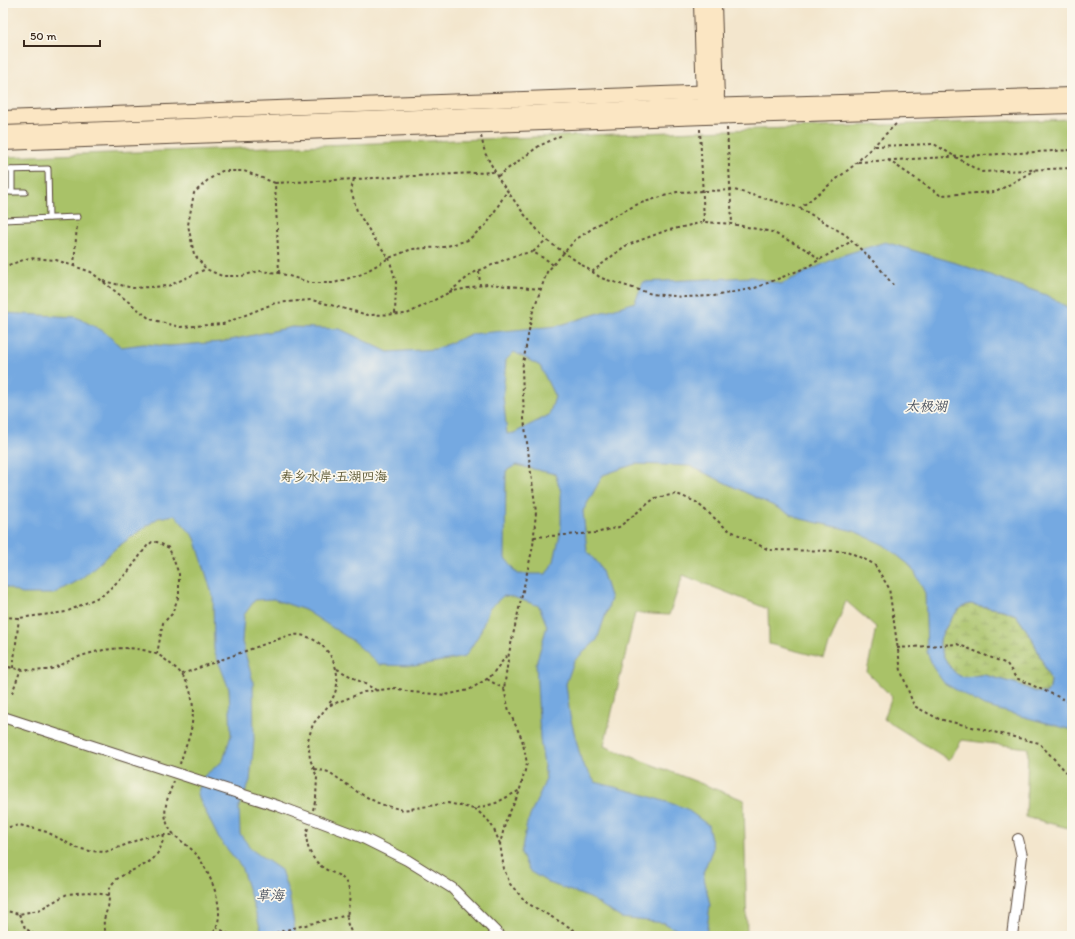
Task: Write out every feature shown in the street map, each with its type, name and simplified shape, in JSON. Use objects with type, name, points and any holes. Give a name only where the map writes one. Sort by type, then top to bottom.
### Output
[{"type":"street","points":[[701,3],[712,113]]},
{"type":"street","points":[[710,92],[714,3]]},
{"type":"street","points":[[3,118],[710,92]]},
{"type":"street","points":[[3,143],[478,125],[1072,95]]},
{"type":"street","points":[[3,133],[712,113],[910,111],[1072,106]]},
{"type":"street","points":[[3,717],[250,797],[361,837],[407,860],[452,888],[500,936]]},
{"type":"street","points":[[1012,936],[1022,856],[1018,839]]},
{"type":"lane","points":[[3,158],[3,170],[48,169],[49,218]]},
{"type":"lane","points":[[12,170],[12,192]]},
{"type":"lane","points":[[3,192],[25,192]]},
{"type":"lane","points":[[3,220],[78,216]]},
{"type":"path","points":[[800,208],[857,162],[910,111]]},
{"type":"path","points":[[712,113],[730,190],[732,224]]},
{"type":"path","points":[[704,222],[702,191],[712,113]]},
{"type":"path","points":[[478,125],[485,153],[495,172],[524,214],[546,240],[601,278],[632,288],[652,294],[684,297],[714,296],[755,288],[805,268],[852,241]]},
{"type":"path","points":[[498,176],[539,146],[567,132]]},
{"type":"path","points":[[874,146],[934,144],[981,172],[1072,168]]},
{"type":"path","points":[[857,162],[1072,150]]},
{"type":"path","points":[[888,160],[940,195],[996,192],[1036,170]]},
{"type":"path","points":[[495,172],[275,183],[244,171],[222,171],[208,180],[194,193],[188,225],[194,254],[206,269],[222,276],[242,276],[259,271],[280,273],[312,283],[334,283],[362,274],[390,258],[412,249],[444,247],[468,240],[487,224],[508,191]]},
{"type":"path","points":[[354,179],[351,190],[357,211],[374,238],[390,258],[396,282],[395,315]]},
{"type":"path","points":[[275,183],[280,273]]},
{"type":"path","points":[[500,844],[506,820],[520,790],[527,763],[522,739],[509,711],[504,689],[509,653],[529,568],[534,538],[536,512],[524,419],[522,369],[532,314],[547,272],[582,235],[602,222],[638,204],[677,192],[734,190],[800,208],[846,235],[878,266],[892,286]]},
{"type":"path","points":[[74,266],[78,216]]},
{"type":"path","points":[[592,272],[625,246],[665,231],[704,222],[732,224],[772,232],[809,251],[819,260]]},
{"type":"path","points":[[3,267],[29,258],[56,260],[74,266],[91,272],[150,319],[180,327],[222,324],[275,303],[312,300],[368,315],[407,314],[448,293],[473,273],[516,255],[533,252],[546,240]]},
{"type":"path","points":[[533,252],[553,265]]},
{"type":"path","points":[[101,281],[133,288],[168,286],[206,269]]},
{"type":"path","points":[[479,270],[480,285]]},
{"type":"path","points":[[448,293],[487,284],[541,289]]},
{"type":"path","points":[[534,538],[596,533],[619,527],[655,498],[677,494],[696,502],[727,529],[769,550],[847,551],[874,564],[889,588],[901,671],[914,706],[939,719],[1039,743],[1072,778]]},
{"type":"path","points":[[3,617],[19,618],[66,612],[103,595],[128,572],[147,546],[152,542],[157,542],[169,548],[179,574],[179,595],[172,614],[163,623],[157,654]]},
{"type":"path","points":[[13,668],[19,618]]},
{"type":"path","points":[[182,674],[284,637],[299,635],[315,640],[328,650],[337,669],[338,684],[333,700],[313,724],[308,740],[310,758],[317,777],[316,798],[306,834],[308,846],[316,862],[327,870],[339,874],[346,882],[351,898],[347,922],[352,935],[354,936]]},
{"type":"path","points":[[897,648],[957,644],[1007,664],[1016,678],[1072,703]]},
{"type":"path","points":[[3,665],[21,669],[51,669],[99,650],[131,647],[157,654],[179,670],[187,681],[192,699],[192,724],[166,802],[167,823],[175,835],[196,854],[209,876],[218,901],[218,921],[212,936]]},
{"type":"path","points":[[328,706],[364,692],[377,690],[395,688],[410,692],[445,695],[469,690],[487,679],[509,653]]},
{"type":"path","points":[[12,693],[21,669]]},
{"type":"path","points":[[337,669],[377,690]]},
{"type":"path","points":[[487,679],[504,689]]},
{"type":"path","points":[[314,769],[329,772],[359,793],[380,804],[403,810],[448,803],[474,809],[485,816],[494,830],[500,844],[504,869],[510,884],[527,903],[585,936]]},
{"type":"path","points":[[474,809],[496,803],[520,790]]},
{"type":"path","points":[[3,828],[20,825],[47,832],[77,848],[105,852],[142,838],[155,835],[175,835]]},
{"type":"path","points":[[108,936],[103,922],[109,904],[108,895],[112,884],[118,878],[152,861],[162,847],[164,835]]},
{"type":"path","points":[[3,910],[18,914],[39,910],[67,894],[87,892],[108,895]]},
{"type":"path","points":[[18,914],[25,928],[36,936]]},
{"type":"path","points":[[264,936],[348,914]]},
{"type":"path","points":[[216,927],[232,936]]},
{"type":"path","points":[[577,936],[580,933]]},
{"type":"green space","name":"寿乡水岸·五湖四海","points":[[1072,119],[1072,829],[1026,817],[1028,748],[962,740],[949,760],[884,719],[892,697],[867,672],[876,627],[846,601],[824,658],[769,644],[768,609],[683,575],[669,615],[635,613],[604,746],[744,800],[747,936],[3,936],[3,157],[697,131]]},
{"type":"green space","points":[[970,604],[1003,610],[1016,615],[1032,638],[1051,681],[1050,688],[1046,693],[1034,691],[1018,684],[985,675],[966,677],[960,676],[953,671],[944,658],[941,650],[941,637],[958,610],[965,605]]},
{"type":"water","points":[[885,242],[956,263],[1046,295],[1067,307],[1072,318],[1072,730],[984,706],[944,683],[934,669],[927,652],[925,593],[912,567],[884,545],[854,531],[801,519],[690,466],[635,464],[603,475],[583,511],[587,551],[601,568],[611,599],[597,640],[574,661],[566,684],[570,716],[582,763],[595,782],[642,794],[685,808],[708,825],[713,848],[703,873],[710,905],[706,936],[680,936],[679,931],[664,923],[621,918],[590,898],[549,883],[529,871],[521,853],[527,823],[546,779],[540,739],[536,664],[547,626],[539,606],[513,597],[503,596],[489,609],[480,633],[465,657],[414,666],[380,665],[353,641],[305,610],[273,599],[255,600],[244,615],[242,642],[253,681],[254,741],[250,781],[239,806],[240,834],[252,850],[281,870],[289,894],[296,936],[263,936],[241,866],[219,839],[197,794],[204,776],[223,761],[231,735],[229,689],[214,650],[213,597],[195,538],[175,515],[158,518],[116,548],[82,578],[53,594],[22,594],[3,586],[3,313],[76,317],[103,331],[121,347],[144,344],[169,346],[221,342],[292,327],[340,329],[388,352],[436,349],[471,334],[557,326],[635,302],[643,282],[752,277],[781,284],[840,256]],"holes":[[[514,352],[540,366],[555,397],[549,415],[514,433],[507,434],[503,395],[506,360]],[[516,465],[555,474],[561,492],[561,529],[554,561],[546,574],[518,574],[505,558],[506,471]],[[970,604],[1003,610],[1016,615],[1032,638],[1051,681],[1050,688],[1046,693],[1034,691],[1018,684],[985,675],[963,677],[953,671],[947,663],[940,646],[940,642],[943,633],[953,617],[958,610],[965,605]]]},
{"type":"water label","name":"太极湖","points":[[926,406]]},
{"type":"water label","name":"草海","points":[[270,895]]}]
